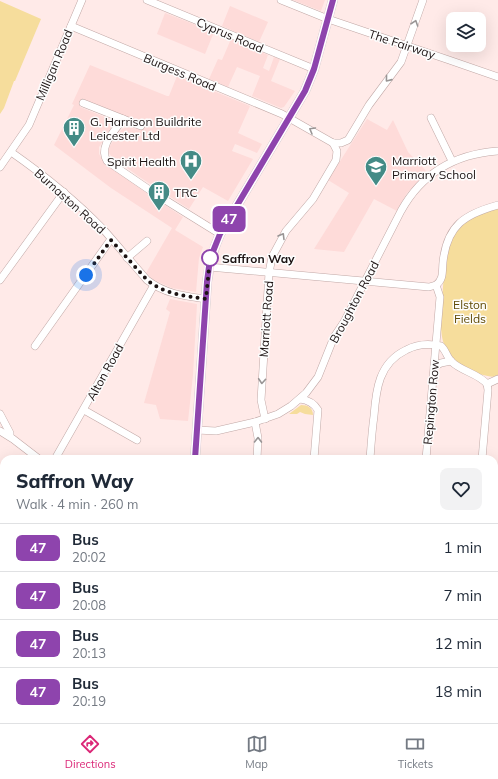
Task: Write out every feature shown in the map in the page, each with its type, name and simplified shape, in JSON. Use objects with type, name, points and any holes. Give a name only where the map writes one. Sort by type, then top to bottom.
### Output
[{"type":"main road","points":[[195,455],[206,299],[209,267],[213,251],[220,234],[305,91],[314,69],[333,0]]},
{"type":"street","name":"Milligan Road","points":[[0,167],[27,129],[82,0]]},
{"type":"street","name":"Cyprus Road","points":[[147,0],[314,69]]},
{"type":"street","name":"The Fairway","points":[[281,0],[328,19],[498,77]]},
{"type":"street","points":[[333,143],[341,144],[348,140],[369,105],[401,62],[408,46],[423,0]]},
{"type":"street","name":"Burgess Road","points":[[70,26],[282,114],[333,143]]},
{"type":"street","points":[[83,104],[140,126]]},
{"type":"street","points":[[431,118],[452,161]]},
{"type":"street","points":[[123,119],[104,146],[104,153],[107,161],[154,193],[220,234]]},
{"type":"street","name":"Marriott Road","points":[[265,419],[261,400],[269,272],[272,257],[277,245],[286,231],[313,199],[336,160],[337,151],[333,143]]},
{"type":"street","name":"Broughton Road","points":[[197,430],[216,432],[256,422],[284,411],[300,399],[318,377],[334,337],[344,322],[406,202],[418,186],[442,166],[452,161],[475,154],[498,151]]},
{"type":"street","name":"Burnaston Road","points":[[11,152],[64,192],[85,212],[147,280],[168,293],[206,299]]},
{"type":"street","points":[[0,280],[64,192]]},
{"type":"street","points":[[209,267],[429,287],[440,282],[447,244],[456,226],[466,217],[480,210],[498,205]]},
{"type":"street","points":[[35,346],[111,240]]},
{"type":"street","points":[[127,258],[147,241]]},
{"type":"street","points":[[436,284],[440,292],[436,345]]},
{"type":"street","name":"Alton Road","points":[[57,455],[154,285]]},
{"type":"street","points":[[370,455],[377,386],[380,377],[384,369],[397,356],[408,349],[421,344],[436,345],[444,348],[451,361],[466,372],[483,379],[487,384],[488,390],[482,455]]},
{"type":"street","name":"Repington Row","points":[[426,455],[436,345]]},
{"type":"street","points":[[434,367],[446,361],[451,361]]},
{"type":"street","points":[[487,384],[498,379]]},
{"type":"street","points":[[300,399],[311,403],[318,410],[314,455]]},
{"type":"street","points":[[84,410],[137,440]]},
{"type":"street","points":[[0,414],[10,433],[10,436]]},
{"type":"street","points":[[256,422],[258,438],[257,455]]},
{"type":"street","points":[[0,431],[10,436],[34,455]]},
{"type":"shaded area","points":[[293,0],[325,0],[321,11]]},
{"type":"shaded area","points":[[230,6],[268,22],[259,42],[222,26]]},
{"type":"shaded area","points":[[165,13],[214,32],[205,54],[157,34]]},
{"type":"shaded area","points":[[231,39],[268,55],[263,68],[269,71],[274,57],[280,59],[271,81],[295,91],[284,107],[281,108],[252,96],[260,76],[237,67],[228,87],[209,79],[218,59],[222,60]]},
{"type":"shaded area","points":[[90,65],[167,96],[169,96],[177,76],[250,106],[238,133],[262,144],[257,153],[235,144],[232,151],[253,159],[228,201],[203,187],[189,209],[138,176],[109,153],[109,147],[122,129],[127,127],[139,129],[142,124],[83,101],[80,107],[112,120],[113,126],[99,147],[99,154],[106,164],[183,217],[175,230],[203,247],[199,258],[196,292],[172,288],[154,280],[146,273],[172,228],[111,188],[54,145],[74,105],[72,104]]},
{"type":"shaded area","name":"Marriott Primary School","points":[[367,119],[387,130],[393,120],[408,152],[428,173],[407,193],[397,211],[374,199],[344,252],[314,249],[349,193],[328,180]]},
{"type":"shaded area","points":[[170,299],[197,304],[193,375],[188,421],[160,419],[156,405],[144,403],[170,312],[166,309]]},
{"type":"green space","points":[[0,1],[41,19],[4,108],[0,114]]},
{"type":"green space","name":"Elston Fields","points":[[498,209],[498,377],[480,374],[469,370],[457,363],[449,355],[444,346],[442,335],[441,311],[444,263],[453,234],[457,228],[473,216],[486,211]]},
{"type":"green space","points":[[301,405],[310,407],[313,415],[300,412],[297,414],[289,414]]},
{"type":"bus line","name":"47","points":[[195,455],[207,282],[210,259],[220,234],[305,91],[314,69],[333,0]]},
{"type":"place","name":"G. Harrison Buildrite Leicester Ltd","points":[[74,148]]},
{"type":"place","name":"Spirit Health","points":[[191,180]]},
{"type":"place","name":"Marriott Primary School","points":[[376,186]]},
{"type":"place","name":"TRC","points":[[159,212]]},
{"type":"place","name":"Saffron Way","points":[[210,258]]},
{"type":"route","points":[[86,275],[111,240],[147,280],[161,290],[176,295],[206,299],[210,258]]}]
